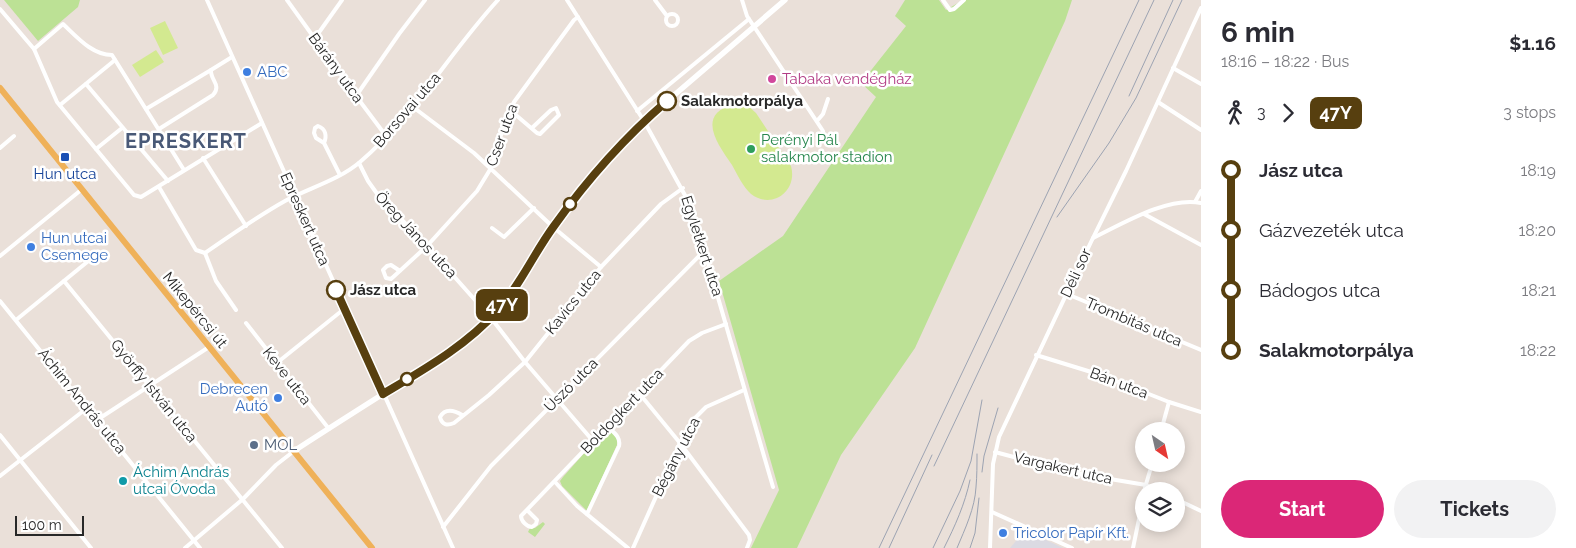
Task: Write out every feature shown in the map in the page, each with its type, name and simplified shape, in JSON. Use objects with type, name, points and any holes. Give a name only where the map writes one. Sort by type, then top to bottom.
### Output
[{"type":"main road","name":"Mikepércsi út","points":[[0,88],[372,548]]},
{"type":"street","name":"Epreskert utca","points":[[207,0],[344,309],[453,548]]},
{"type":"street","name":"Bárány utca","points":[[287,0],[386,136]]},
{"type":"street","points":[[313,37],[320,31],[342,0]]},
{"type":"street","points":[[356,96],[425,0]]},
{"type":"street","name":"Borsovai utca","points":[[205,252],[286,200],[340,175],[359,163],[413,107],[498,0]]},
{"type":"street","name":"Egyletkert utca","points":[[567,0],[644,121],[692,208],[773,487]]},
{"type":"street","points":[[655,0],[667,16]]},
{"type":"street","points":[[742,0],[754,27],[823,131]]},
{"type":"street","points":[[185,548],[243,499],[276,464],[414,376],[459,345],[491,318],[506,300],[553,226],[624,140],[785,0]]},
{"type":"street","points":[[943,0],[950,10],[954,9],[964,0]]},
{"type":"street","name":"Déli sor","points":[[990,548],[993,464],[999,437],[1036,355],[1126,171],[1201,8]]},
{"type":"street","points":[[0,9],[34,49],[60,105],[134,195],[141,197],[159,187],[262,122]]},
{"type":"street","name":"Cser utca","points":[[400,271],[427,246],[477,191],[492,168],[510,110],[518,94],[578,17]]},
{"type":"street","points":[[637,111],[749,18]]},
{"type":"street","points":[[34,49],[63,24],[99,53],[112,55],[184,170]]},
{"type":"street","points":[[146,109],[232,57]]},
{"type":"street","points":[[60,105],[115,60]]},
{"type":"street","points":[[1174,68],[1201,84]]},
{"type":"street","points":[[158,129],[216,92],[217,86],[211,70]]},
{"type":"street","points":[[86,84],[168,181]]},
{"type":"street","points":[[816,121],[824,114],[828,99]]},
{"type":"street","points":[[1158,102],[1201,130]]},
{"type":"street","points":[[413,107],[474,152],[553,226],[601,267]]},
{"type":"street","points":[[510,110],[540,134],[556,120],[559,110],[556,108],[551,110],[533,127]]},
{"type":"street","points":[[96,149],[122,128]]},
{"type":"street","points":[[0,148],[14,136]]},
{"type":"street","points":[[324,143],[340,175]]},
{"type":"street","points":[[203,158],[246,226]]},
{"type":"street","name":"Öreg János utca","points":[[359,163],[378,195],[427,246],[491,318],[525,362],[593,441]]},
{"type":"street","points":[[159,187],[196,250],[205,252],[216,281],[236,310]]},
{"type":"street","name":"Kavics utca","points":[[462,416],[457,412],[447,410],[440,417],[441,422],[450,425],[462,416],[489,395],[525,362],[601,267],[661,204],[682,188]]},
{"type":"street","points":[[0,256],[81,190]]},
{"type":"street","points":[[1196,202],[1201,191]]},
{"type":"street","points":[[1092,239],[1166,205],[1201,203]]},
{"type":"street","points":[[492,228],[504,237],[534,208]]},
{"type":"street","points":[[1144,214],[1201,245]]},
{"type":"street","name":"Úszó utca","points":[[443,527],[491,466],[705,250]]},
{"type":"street","points":[[16,320],[97,254]]},
{"type":"street","points":[[391,265],[400,271],[392,279],[388,280],[384,277],[382,270],[391,265]]},
{"type":"street","name":"Györffy István utca","points":[[64,281],[282,548]]},
{"type":"street","name":"Trombitás utca","points":[[1067,294],[1201,350]]},
{"type":"street","name":"Áchim András utca","points":[[0,301],[200,548]]},
{"type":"street","points":[[278,362],[344,309]]},
{"type":"street","name":"Keve utca","points":[[246,323],[329,429]]},
{"type":"street","name":"Boldogkert utca","points":[[527,510],[696,336],[726,324]]},
{"type":"street","points":[[97,420],[209,347]]},
{"type":"street","name":"Bán utca","points":[[1036,355],[1101,375],[1169,402],[1201,412]]},
{"type":"street","name":"Bégány utca","points":[[633,548],[680,443],[694,419],[706,407],[744,390]]},
{"type":"street","points":[[640,393],[749,535],[748,546]]},
{"type":"street","points":[[1163,422],[1169,402]]},
{"type":"street","points":[[0,476],[87,408]]},
{"type":"street","points":[[587,514],[619,446],[618,436],[608,427]]},
{"type":"street","points":[[0,435],[91,548]]},
{"type":"street","name":"Vargakert utca","points":[[995,452],[1074,473],[1135,483]]},
{"type":"street","points":[[554,482],[587,514],[628,548]]},
{"type":"street","points":[[1185,504],[1200,511],[1201,504]]},
{"type":"street","points":[[527,510],[537,520],[536,524],[532,527],[527,526],[521,519],[521,516],[527,510]]},
{"type":"street","points":[[992,512],[1072,548]]},
{"type":"street","points":[[1133,548],[1136,532]]},
{"type":"shaded area","points":[[1025,530],[1063,548],[1010,548]]},
{"type":"green space","points":[[4,0],[80,0],[78,7],[38,41]]},
{"type":"green space","points":[[905,0],[939,0],[946,10],[963,0],[1072,0],[1065,21],[915,348],[841,455],[797,548],[751,548],[779,490],[719,281],[783,236],[876,97],[861,83],[906,26],[895,16]]},
{"type":"green space","points":[[165,21],[178,48],[163,55],[150,28]]},
{"type":"green space","points":[[156,50],[164,62],[140,77],[132,65]]},
{"type":"green space","name":"Perényi Pál salakmotor stadion","points":[[734,104],[747,105],[756,113],[791,166],[791,183],[782,195],[775,199],[759,198],[748,191],[716,139],[713,131],[715,115],[722,109]]},
{"type":"green space","points":[[607,431],[615,436],[617,445],[586,510],[562,486],[560,481],[602,433]]},
{"type":"green space","points":[[543,522],[545,524],[535,537],[528,532],[530,528],[535,528]]},
{"type":"railway","points":[[879,548],[1139,0]]},
{"type":"railway","points":[[934,466],[1154,0]]},
{"type":"railway","points":[[1129,96],[1173,0]]},
{"type":"railway","points":[[1057,217],[1109,143],[1136,98],[1182,0]]},
{"type":"railway","points":[[933,548],[960,491],[971,461],[982,400]]},
{"type":"railway","points":[[982,472],[984,456],[998,408]]},
{"type":"railway","points":[[957,548],[974,503],[977,454]]},
{"type":"railway","points":[[889,548],[932,455]]},
{"type":"railway","points":[[944,548],[959,515],[970,480]]},
{"type":"railway","points":[[970,548],[975,533],[979,498]]},
{"type":"bus line","name":"47Y","points":[[336,290],[383,394],[414,376],[459,345],[491,318],[506,300],[553,226],[574,200],[624,140],[667,101]]},
{"type":"place","name":"ABC","points":[[247,72]]},
{"type":"place","name":"Tabaka vendégház","points":[[772,79]]},
{"type":"place","name":"Salakmotorpálya","points":[[667,101]]},
{"type":"place","name":"Perényi Pál salakmotor stadion","points":[[751,149]]},
{"type":"place","name":"Hun utca","points":[[65,157]]},
{"type":"place","name":"Hun utcai Csemege","points":[[31,247]]},
{"type":"place","name":"Jász utca","points":[[336,290]]},
{"type":"place","name":"Debrecen Autó","points":[[278,398]]},
{"type":"place","name":"MOL","points":[[254,445]]},
{"type":"place","name":"Áchim András utcai Óvoda","points":[[123,481]]},
{"type":"place","name":"Tricolor Papír Kft.","points":[[1003,533]]},
{"type":"district","name":"EPRESKERT","points":[[186,141]]}]
